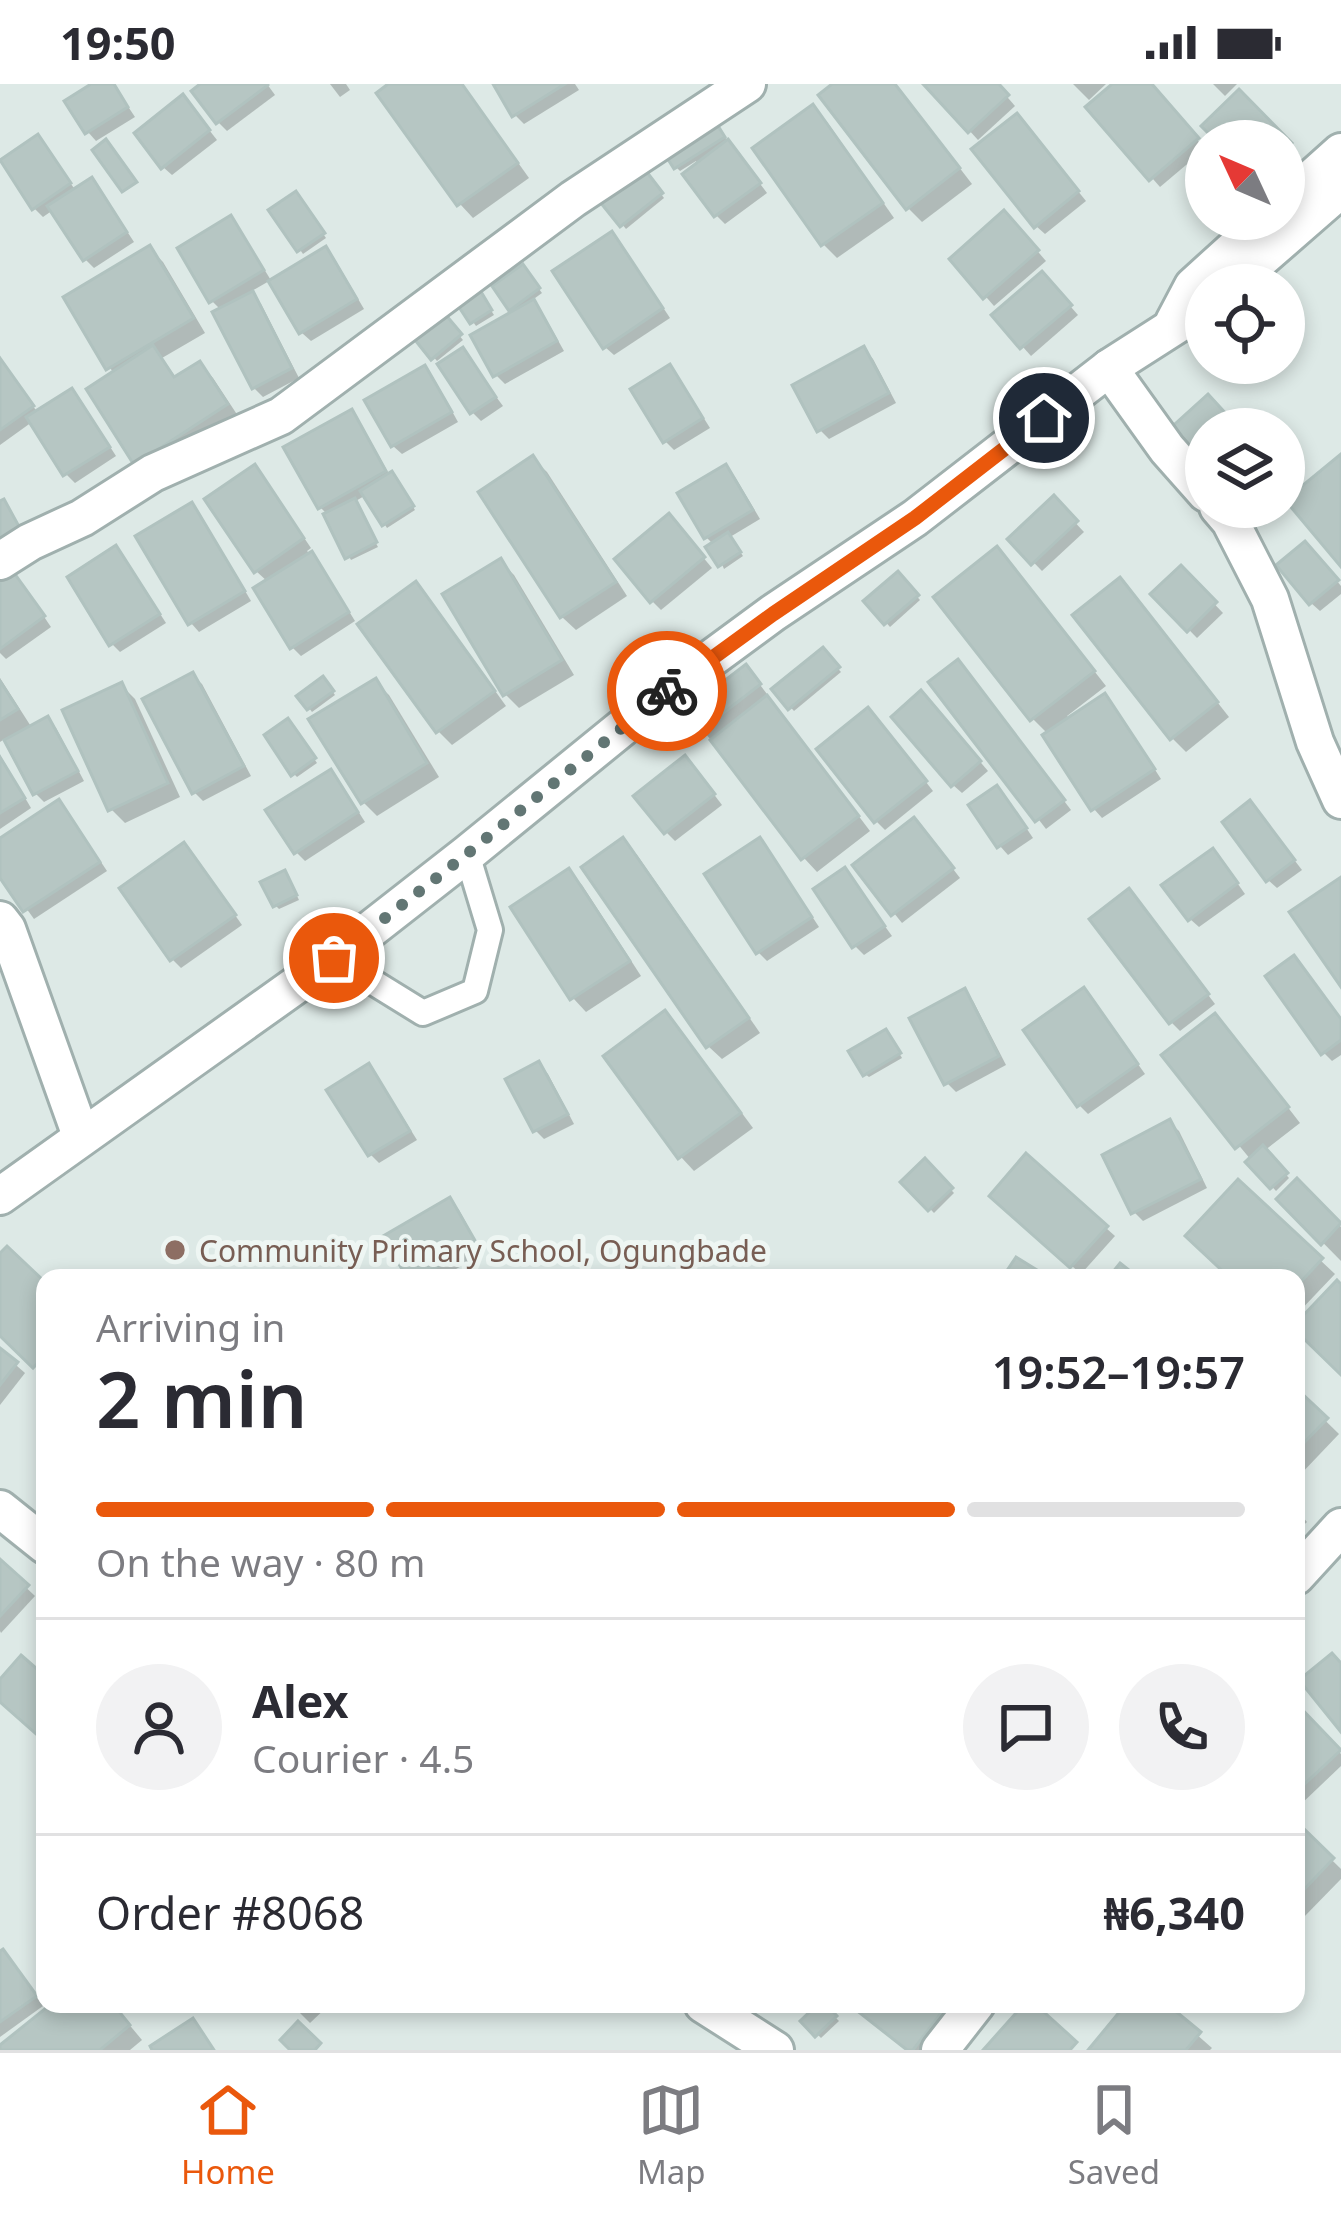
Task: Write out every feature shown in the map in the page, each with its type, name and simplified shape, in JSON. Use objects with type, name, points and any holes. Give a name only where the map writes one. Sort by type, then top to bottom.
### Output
[{"type":"street","points":[[0,561],[82,518],[153,473],[280,416],[573,199],[747,84]]},
{"type":"street","points":[[1305,184],[1341,152]]},
{"type":"street","points":[[1256,264],[1341,189]]},
{"type":"street","points":[[1172,325],[1193,286],[1244,240]]},
{"type":"street","points":[[0,1196],[334,958],[670,688],[915,518],[1109,368],[1185,318]]},
{"type":"street","points":[[1109,368],[1185,469]]},
{"type":"street","points":[[1234,528],[1270,599],[1315,742],[1341,800]]},
{"type":"street","points":[[0,920],[81,1136]]},
{"type":"street","points":[[0,1509],[36,1538]]},
{"type":"street","points":[[1305,1566],[1341,1527]]},
{"type":"street","points":[[717,2013],[775,2050]]},
{"type":"street","points":[[940,2050],[969,2013]]},
{"type":"lane","points":[[334,958],[423,1012],[475,992],[490,930],[467,854]]},
{"type":"building","points":[[91,84],[114,84],[128,107],[85,134],[64,101]]},
{"type":"building","points":[[200,84],[268,85],[216,124],[191,91]]},
{"type":"building","points":[[388,84],[462,84],[518,163],[457,206],[376,93]]},
{"type":"building","points":[[493,84],[565,84],[512,117]]},
{"type":"building","points":[[832,84],[895,84],[960,168],[906,210],[818,95]]},
{"type":"building","points":[[923,84],[999,84],[1009,95],[968,133]]},
{"type":"building","points":[[1112,84],[1152,84],[1185,122],[1185,150],[1149,181],[1085,107]]},
{"type":"building","points":[[1239,89],[1269,120],[1207,120]]},
{"type":"building","points":[[183,94],[210,130],[161,169],[134,133]]},
{"type":"building","points":[[813,104],[883,203],[821,246],[752,148]]},
{"type":"building","points":[[1017,113],[1079,191],[1034,228],[971,149]]},
{"type":"building","points":[[715,121],[725,137],[674,169],[664,153]]},
{"type":"building","points":[[38,134],[71,183],[32,210],[0,160]]},
{"type":"building","points":[[106,139],[137,182],[122,192],[92,150]]},
{"type":"building","points":[[728,139],[761,183],[714,217],[682,174]]},
{"type":"building","points":[[643,167],[663,193],[620,227],[600,202]]},
{"type":"building","points":[[92,177],[127,232],[83,261],[47,206]]},
{"type":"building","points":[[296,191],[325,233],[297,252],[268,210]]},
{"type":"building","points":[[1004,210],[1039,250],[983,299],[949,259]]},
{"type":"building","points":[[231,215],[264,270],[209,303],[177,248]]},
{"type":"building","points":[[612,231],[663,308],[603,349],[552,271]]},
{"type":"building","points":[[150,245],[194,318],[106,370],[63,297]]},
{"type":"building","points":[[326,246],[357,299],[299,334],[268,281]]},
{"type":"building","points":[[523,264],[540,288],[509,311],[492,286]]},
{"type":"building","points":[[1042,271],[1072,305],[1020,349],[991,315]]},
{"type":"building","points":[[480,290],[492,310],[470,324],[457,304]]},
{"type":"building","points":[[253,291],[292,368],[252,389],[212,312]]},
{"type":"building","points":[[534,299],[557,341],[493,377],[470,335]]},
{"type":"building","points":[[445,314],[462,334],[431,360],[415,340]]},
{"type":"building","points":[[153,345],[174,377],[200,361],[228,404],[134,465],[86,389]]},
{"type":"building","points":[[864,346],[889,393],[817,432],[792,385]]},
{"type":"building","points":[[463,347],[496,397],[470,414],[437,364]]},
{"type":"building","points":[[0,358],[34,406],[0,430]]},
{"type":"building","points":[[670,364],[703,418],[663,443],[630,389]]},
{"type":"building","points":[[425,365],[452,412],[391,447],[364,400]]},
{"type":"building","points":[[72,388],[110,447],[63,476],[26,417]]},
{"type":"building","points":[[1208,394],[1221,408],[1193,408]]},
{"type":"building","points":[[352,409],[386,471],[318,509],[283,447]]},
{"type":"building","points":[[1185,415],[1185,453],[1166,432]]},
{"type":"building","points":[[1341,454],[1341,567],[1305,524],[1305,484]]},
{"type":"building","points":[[533,455],[616,582],[560,618],[478,492]]},
{"type":"building","points":[[255,464],[304,538],[254,573],[204,499]]},
{"type":"building","points":[[726,464],[753,510],[704,539],[677,493]]},
{"type":"building","points":[[392,471],[414,506],[382,526],[360,491]]},
{"type":"building","points":[[1054,495],[1078,521],[1031,565],[1007,539]]},
{"type":"building","points":[[355,498],[377,542],[345,559],[323,514]]},
{"type":"building","points":[[4,499],[23,534],[0,547],[0,501]]},
{"type":"building","points":[[192,502],[245,591],[188,625],[135,536]]},
{"type":"building","points":[[669,513],[705,557],[650,603],[614,559]]},
{"type":"building","points":[[728,532],[741,552],[718,567],[705,547]]},
{"type":"building","points":[[1305,541],[1339,580],[1309,605],[1276,565]]},
{"type":"building","points":[[116,545],[160,614],[109,646],[67,577]]},
{"type":"building","points":[[997,546],[1095,671],[1030,721],[933,597]]},
{"type":"building","points":[[312,551],[349,612],[290,649],[253,588]]},
{"type":"building","points":[[501,558],[562,660],[503,696],[442,594]]},
{"type":"building","points":[[1181,565],[1217,602],[1187,632],[1150,594]]},
{"type":"building","points":[[12,570],[45,616],[0,649],[0,579]]},
{"type":"building","points":[[898,571],[919,595],[884,625],[863,601]]},
{"type":"building","points":[[1120,577],[1218,702],[1170,740],[1072,615]]},
{"type":"building","points":[[416,581],[495,691],[436,733],[357,624]]},
{"type":"building","points":[[823,647],[840,667],[788,710],[771,689]]},
{"type":"building","points":[[958,659],[1065,800],[1035,822],[928,682]]},
{"type":"building","points":[[746,664],[761,684],[700,731],[685,711]]},
{"type":"building","points":[[193,672],[244,766],[192,794],[142,699]]},
{"type":"building","points":[[323,676],[334,691],[307,710],[296,696]]},
{"type":"building","points":[[376,678],[427,763],[361,804],[308,719]]},
{"type":"building","points":[[0,681],[18,709],[0,720]]},
{"type":"building","points":[[122,682],[168,783],[108,811],[62,710]]},
{"type":"building","points":[[921,690],[981,761],[951,787],[891,717]]},
{"type":"building","points":[[1105,693],[1155,769],[1091,811],[1042,735]]},
{"type":"building","points":[[767,695],[859,816],[801,860],[710,740]]},
{"type":"building","points":[[868,707],[927,781],[874,823],[816,749]]},
{"type":"building","points":[[48,716],[78,771],[33,795],[4,740]]},
{"type":"building","points":[[288,718],[316,758],[291,776],[264,735]]},
{"type":"building","points":[[685,755],[715,794],[664,834],[633,796]]},
{"type":"building","points":[[0,757],[25,798],[0,813]]},
{"type":"building","points":[[331,769],[358,812],[294,854],[265,810]]},
{"type":"building","points":[[997,785],[1027,828],[997,848],[968,805]]},
{"type":"building","points":[[59,799],[100,862],[23,912],[0,878],[0,838]]},
{"type":"building","points":[[1250,800],[1295,860],[1266,882],[1222,822]]},
{"type":"building","points":[[914,817],[954,868],[891,916],[852,865]]},
{"type":"building","points":[[623,837],[749,1018],[706,1048],[581,867]]},
{"type":"building","points":[[760,837],[812,917],[756,954],[704,874]]},
{"type":"building","points":[[184,842],[236,915],[170,961],[119,888]]},
{"type":"building","points":[[1213,848],[1238,883],[1188,921],[1161,885]]},
{"type":"building","points":[[845,867],[885,926],[852,948],[813,889]]},
{"type":"building","points":[[569,868],[630,961],[570,1000],[510,907]]},
{"type":"building","points":[[285,870],[297,895],[273,907],[260,882]]},
{"type":"building","points":[[1341,877],[1341,987],[1289,912]]},
{"type":"building","points":[[1129,888],[1209,994],[1169,1024],[1089,919]]},
{"type":"building","points":[[1294,955],[1341,1019],[1341,1040],[1321,1055],[1265,976]]},
{"type":"building","points":[[1084,987],[1138,1064],[1077,1107],[1023,1030]]},
{"type":"building","points":[[965,988],[999,1056],[944,1085],[909,1018]]},
{"type":"building","points":[[665,1010],[741,1113],[678,1159],[603,1056]]},
{"type":"building","points":[[1215,1013],[1289,1107],[1235,1149],[1161,1055]]},
{"type":"building","points":[[886,1029],[901,1053],[863,1076],[848,1051]]},
{"type":"building","points":[[539,1061],[568,1114],[533,1132],[505,1079]]},
{"type":"building","points":[[369,1063],[410,1131],[368,1156],[326,1090]]},
{"type":"building","points":[[1170,1119],[1201,1179],[1131,1214],[1102,1155]]},
{"type":"building","points":[[1263,1145],[1288,1173],[1270,1189],[1245,1162]]},
{"type":"building","points":[[1026,1153],[1108,1226],[1070,1268],[989,1196]]},
{"type":"building","points":[[925,1158],[953,1188],[928,1211],[900,1182]]},
{"type":"building","points":[[1297,1178],[1341,1223],[1321,1245],[1276,1199]]},
{"type":"building","points":[[1238,1179],[1323,1258],[1305,1277],[1305,1269],[1220,1269],[1185,1236]]},
{"type":"building","points":[[450,1197],[477,1244],[433,1269],[402,1269],[383,1236]]},
{"type":"building","points":[[7,1246],[36,1273],[33,1368],[0,1336],[0,1253]]},
{"type":"building","points":[[1016,1257],[1035,1269],[1008,1269]]},
{"type":"building","points":[[1337,1280],[1341,1284],[1341,1375],[1305,1340],[1305,1314]]},
{"type":"building","points":[[0,1348],[18,1362],[0,1385]]},
{"type":"building","points":[[1305,1396],[1328,1418],[1305,1442]]},
{"type":"building","points":[[0,1559],[29,1585],[0,1616]]},
{"type":"building","points":[[1332,1653],[1341,1663],[1341,1732],[1305,1687],[1305,1675]]},
{"type":"building","points":[[21,1655],[36,1668],[36,1734],[0,1702],[0,1679]]},
{"type":"building","points":[[1305,1712],[1341,1750],[1305,1784]]},
{"type":"building","points":[[1305,1830],[1334,1858],[1305,1889]]},
{"type":"building","points":[[0,1951],[36,1997],[0,2022]]},
{"type":"building","points":[[40,2013],[120,2013],[130,2025],[100,2050],[0,2050],[0,2045]]},
{"type":"building","points":[[808,2013],[837,2016],[815,2037],[800,2021]]},
{"type":"building","points":[[860,2013],[941,2013],[913,2050]]},
{"type":"building","points":[[1016,2013],[1045,2013],[1077,2042],[1070,2050],[983,2050]]},
{"type":"building","points":[[1119,2013],[1178,2013],[1201,2032],[1186,2050],[1088,2050]]},
{"type":"building","points":[[193,2018],[214,2050],[152,2050],[150,2046]]},
{"type":"building","points":[[298,2021],[321,2043],[315,2050],[290,2050],[280,2040]]},
{"type":"way so far","points":[[334,958],[667,691]]},
{"type":"place","name":"Community Primary School, Ogungbade","points":[[175,1250]]},
{"type":"route","points":[[667,691],[915,518],[1044,418]]}]
